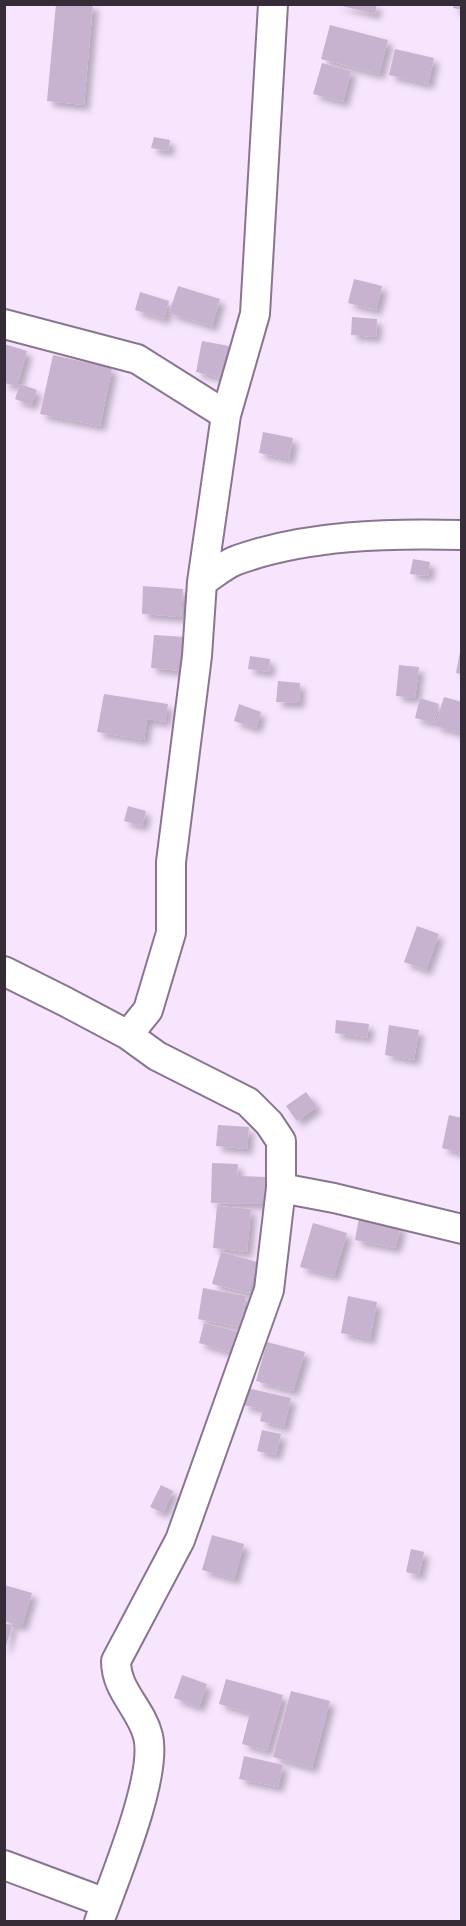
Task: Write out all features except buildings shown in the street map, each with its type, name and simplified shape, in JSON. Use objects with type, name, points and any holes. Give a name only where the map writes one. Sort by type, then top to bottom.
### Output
[{"type":"street","points":[[128,1035],[148,1010],[171,933],[171,862],[197,656],[202,582],[226,415],[255,314],[273,4]]},
{"type":"street","points":[[4,324],[137,359],[226,415]]},
{"type":"street","points":[[202,582],[235,560],[303,544],[387,533],[462,535]]},
{"type":"street","points":[[4,970],[128,1035],[157,1056],[248,1102],[281,1141],[281,1188],[269,1290],[232,1400],[180,1540],[116,1661],[116,1674],[122,1689],[141,1718],[148,1735],[151,1753],[150,1766],[129,1837],[102,1912],[4,1865]]},
{"type":"street","points":[[281,1188],[345,1200],[462,1229]]}]
